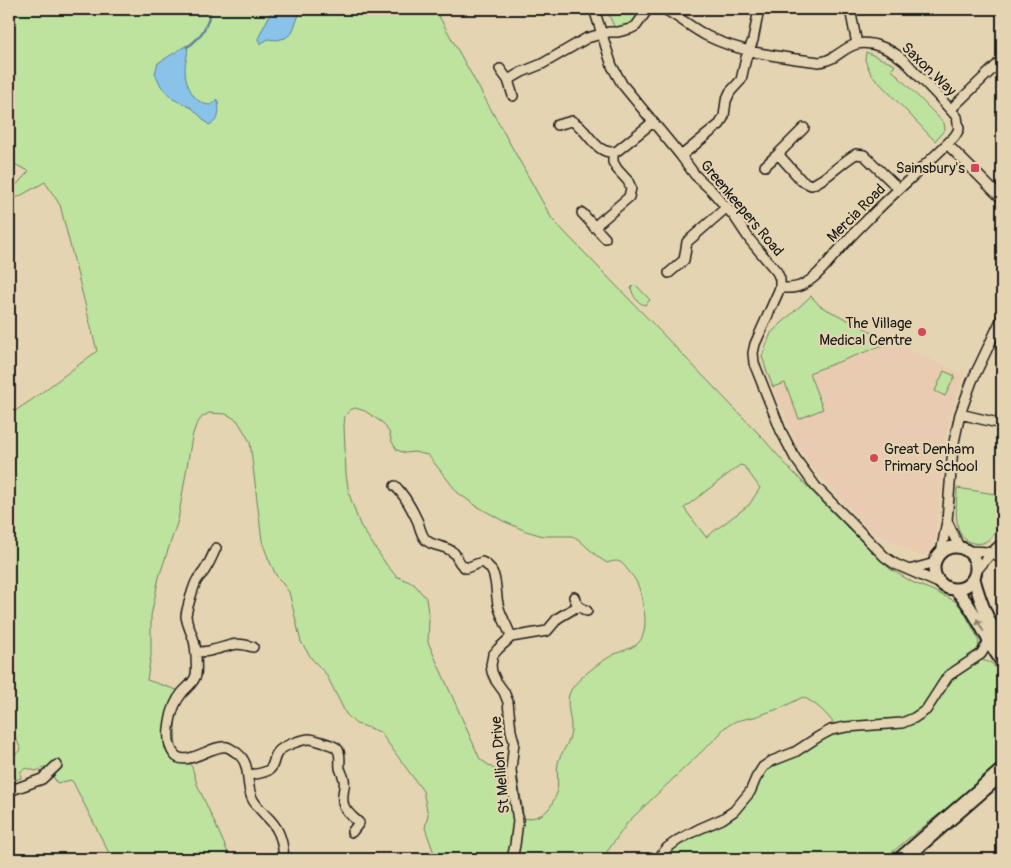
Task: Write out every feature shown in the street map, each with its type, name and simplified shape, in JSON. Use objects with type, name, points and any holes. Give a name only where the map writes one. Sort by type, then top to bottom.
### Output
[{"type":"highway","points":[[902,859],[1002,772]]},
{"type":"street","name":"Greenkeepers Road","points":[[594,9],[617,76],[695,175],[734,216],[750,240],[777,272],[780,279],[780,288]]},
{"type":"street","points":[[508,80],[542,64],[588,38],[602,33],[630,30],[636,26],[648,9]]},
{"type":"street","points":[[664,9],[705,35],[725,44],[819,62],[832,59],[847,48],[857,44],[850,9]]},
{"type":"street","points":[[681,156],[723,120],[726,101],[730,92],[741,80],[746,58],[753,40],[759,9]]},
{"type":"street","name":"Saxon Way","points":[[857,44],[876,45],[889,50],[901,58],[951,109],[957,116],[959,129],[947,144]]},
{"type":"street","points":[[951,109],[1002,60]]},
{"type":"street","points":[[500,69],[508,80],[513,96]]},
{"type":"street","points":[[557,125],[572,121],[595,144],[613,152],[617,151],[653,122]]},
{"type":"street","points":[[765,166],[804,128]]},
{"type":"street","points":[[947,144],[1002,199]]},
{"type":"street","name":"Mercia Road","points":[[780,288],[790,289],[801,286],[809,280],[824,267],[866,221],[947,144]]},
{"type":"street","points":[[594,227],[629,197],[631,188],[628,181],[613,162],[613,152]]},
{"type":"street","points":[[778,154],[802,181],[811,184],[819,182],[848,158],[856,154],[864,155],[899,189]]},
{"type":"street","points":[[669,273],[684,260],[687,242],[727,207]]},
{"type":"street","points":[[582,214],[605,238]]},
{"type":"street","points":[[780,288],[755,344],[753,353],[754,363],[781,431],[795,458],[816,487],[885,557],[895,564],[948,588],[956,590],[969,584],[992,552],[1002,543]]},
{"type":"street","points":[[941,584],[936,578],[934,571],[947,521],[953,447],[960,414],[972,381],[1002,318]]},
{"type":"street","points":[[960,414],[1002,424]]},
{"type":"street","points":[[395,486],[407,492],[422,535],[426,540],[448,549],[455,554],[462,566],[466,568],[482,562],[486,563],[495,580],[498,606],[511,637],[547,631],[576,602],[586,611]]},
{"type":"street","points":[[947,521],[964,549],[973,557],[976,563],[975,575],[978,595],[986,615],[1002,642]]},
{"type":"street","points":[[909,570],[938,558],[946,549],[952,547],[992,552],[1002,559]]},
{"type":"street","points":[[216,548],[207,568],[195,582],[192,597],[187,608],[187,620],[195,643],[196,675],[176,701],[170,720],[171,749],[177,757],[186,759],[219,747],[227,747],[241,756],[245,762],[252,799],[278,830],[282,839],[284,859]]},
{"type":"street","points":[[956,590],[970,606],[1000,658]]},
{"type":"street","name":"St Mellion Drive","points":[[511,637],[493,655],[492,672],[508,702],[514,742],[511,770],[518,821],[512,859]]},
{"type":"street","points":[[658,859],[667,848],[678,840],[722,819],[734,811],[750,792],[763,767],[772,761],[795,752],[831,730],[846,727],[902,723],[914,718],[926,710],[933,702],[948,676],[981,654],[989,641]]},
{"type":"street","points":[[196,652],[215,650],[234,644],[253,647]]},
{"type":"street","points":[[981,654],[1000,658]]},
{"type":"street","points":[[248,775],[269,770],[277,752],[292,744],[315,739],[329,745],[334,745],[338,750],[344,779],[342,800],[345,809],[360,823],[352,832]]},
{"type":"street","points":[[9,791],[42,779],[57,765]]},
{"type":"shaded area","name":"Great Denham Primary School","points":[[892,342],[963,374],[946,432],[936,533],[931,550],[920,556],[868,529],[813,468],[798,447],[773,387]]},
{"type":"green space","points":[[9,9],[435,9],[552,219],[760,435],[789,468],[890,569],[914,583],[955,601],[963,610],[979,640],[978,651],[982,660],[992,663],[1002,678],[1002,760],[972,788],[884,859],[654,859],[727,812],[747,791],[758,770],[835,725],[821,709],[803,697],[781,708],[736,721],[724,728],[719,735],[628,822],[602,859],[436,859],[425,828],[428,815],[423,791],[380,732],[356,724],[346,714],[326,674],[312,659],[301,642],[289,592],[276,575],[262,541],[250,442],[237,420],[226,414],[209,413],[202,417],[196,425],[192,437],[178,520],[159,577],[151,616],[151,655],[147,680],[177,690],[176,748],[192,767],[197,784],[231,859],[112,859],[73,782],[71,780],[57,783],[52,774],[53,764],[36,771],[26,768],[20,772],[21,778],[15,780],[9,775],[9,760],[21,749],[9,725],[9,415],[97,351],[60,205],[45,182],[9,202],[9,193],[29,171],[9,162]],"holes":[[[355,408],[365,411],[383,423],[397,450],[405,453],[414,452],[428,455],[458,493],[475,505],[503,521],[526,531],[543,536],[572,536],[607,563],[621,562],[634,577],[638,585],[645,616],[645,627],[642,637],[636,645],[615,654],[597,665],[579,680],[571,690],[568,700],[571,731],[569,740],[558,763],[557,793],[549,808],[540,815],[524,819],[517,772],[494,769],[480,759],[428,642],[429,620],[426,598],[414,584],[396,576],[360,525],[349,494],[346,474],[345,416],[350,410]],[[740,465],[744,466],[760,488],[749,505],[706,537],[684,508]]]},
{"type":"green space","points":[[643,9],[632,23],[615,29],[607,10]]},
{"type":"green space","points":[[866,52],[895,65],[892,70],[944,123],[945,129],[935,141],[871,74],[865,60]]},
{"type":"green space","points":[[635,284],[650,300],[645,305],[638,301],[633,294],[631,288]]},
{"type":"green space","points":[[811,296],[820,306],[892,342],[809,373],[823,409],[799,419],[785,383],[773,387],[762,356],[771,333]]},
{"type":"green space","points":[[944,371],[955,376],[945,396],[935,391]]},
{"type":"green space","points":[[957,488],[1002,495],[1002,527],[985,542],[973,543],[961,535],[956,512]]},
{"type":"water","points":[[272,9],[305,9],[300,12],[292,33],[285,38],[277,40],[268,39],[260,44],[258,39]]},
{"type":"water","points":[[187,45],[185,75],[192,93],[195,98],[205,104],[211,105],[216,99],[218,101],[219,112],[217,118],[209,125],[192,108],[173,99],[161,86],[155,73],[158,63]]},
{"type":"waterway","points":[[187,47],[203,30],[208,20],[210,9]]},
{"type":"place","name":"Sainsbury's","points":[[975,168]]},
{"type":"place","name":"The Village Medical Centre","points":[[922,332]]},
{"type":"place","name":"Great Denham Primary School","points":[[874,458]]}]
